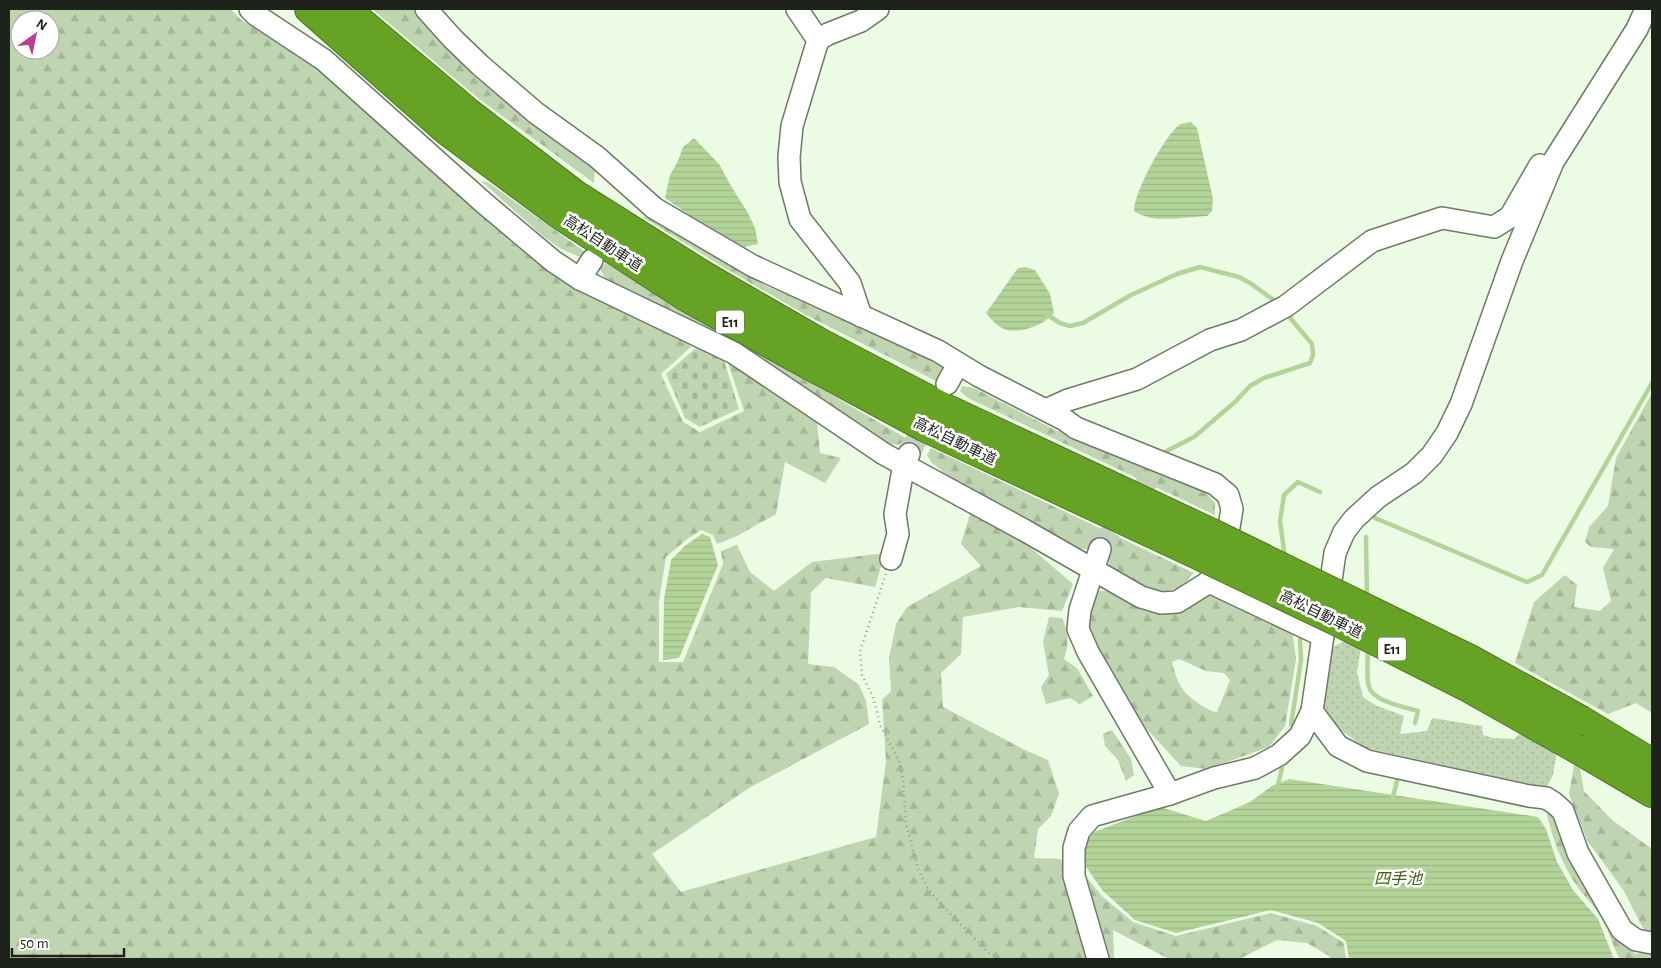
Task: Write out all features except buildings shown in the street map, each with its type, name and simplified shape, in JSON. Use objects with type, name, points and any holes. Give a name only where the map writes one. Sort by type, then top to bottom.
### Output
[{"type":"highway","name":"高松自動車道","points":[[309,9],[447,131],[560,215],[686,297],[924,427],[1208,557],[1465,686],[1652,793]]},
{"type":"highway","name":"高松自動車道","points":[[346,9],[469,113],[569,189],[703,275],[819,342],[942,406],[1208,557],[1470,659],[1581,720],[1652,763]]},
{"type":"street","points":[[250,9],[256,16],[324,60],[484,203],[553,261],[580,278],[734,353],[884,454],[906,459],[1141,597],[1161,603],[1177,602],[1229,527],[1232,510],[1228,495],[1215,484],[1155,468],[979,376],[938,351],[753,266],[654,208],[630,199],[598,157],[536,113],[480,65],[426,9]]},
{"type":"street","points":[[797,9],[818,40]]},
{"type":"street","points":[[861,316],[850,283],[800,219],[790,182],[789,157],[792,126],[818,40],[861,21],[878,9]]},
{"type":"street","points":[[1098,959],[1074,876],[1074,848],[1079,831],[1092,816],[1170,794],[1214,778],[1255,768],[1279,755],[1300,736],[1312,711],[1335,553],[1344,532],[1378,497],[1414,473],[1432,455],[1447,433],[1461,404],[1512,261],[1552,162],[1637,30],[1646,9]]},
{"type":"street","points":[[1046,410],[1068,400],[1137,379],[1210,340],[1241,330],[1283,308],[1372,241],[1442,218],[1494,227],[1510,217],[1551,144],[1565,140]]},
{"type":"street","points":[[580,278],[592,260]]},
{"type":"street","points":[[947,384],[958,364]]},
{"type":"street","points":[[891,559],[898,534],[895,514],[906,459]]},
{"type":"street","points":[[1100,549],[1080,610],[1078,629],[1088,652],[1170,794]]},
{"type":"street","points":[[1208,557],[1323,636]]},
{"type":"street","points":[[1312,711],[1338,746],[1367,761],[1546,798],[1554,802],[1563,811],[1578,853],[1622,930],[1636,940],[1652,943]]},
{"type":"path","points":[[891,559],[860,651],[862,675],[874,699],[880,725],[900,763],[906,824],[918,869],[928,889],[941,904],[989,953],[1001,959]]},
{"type":"green space","points":[[9,9],[231,9],[240,19],[320,70],[541,266],[692,346],[661,374],[683,422],[700,432],[744,411],[727,360],[817,420],[820,453],[841,458],[825,483],[785,462],[776,514],[737,536],[717,544],[713,535],[701,530],[666,557],[659,601],[659,662],[683,662],[723,564],[721,551],[737,545],[750,572],[774,591],[812,562],[885,553],[875,587],[826,578],[811,592],[808,664],[834,667],[859,685],[866,701],[869,724],[749,788],[652,854],[681,892],[876,837],[886,761],[882,700],[891,691],[889,658],[896,624],[907,607],[981,566],[961,544],[971,511],[1018,537],[1073,584],[1062,611],[1019,607],[963,617],[961,654],[941,673],[943,707],[1048,760],[1059,794],[1051,816],[1038,829],[1034,858],[1061,859],[1065,881],[1088,959],[9,959]]},
{"type":"green space","points":[[372,9],[415,9],[475,76],[572,148],[595,168],[594,183],[478,98]]},
{"type":"green space","points":[[481,181],[489,183],[588,254],[580,257],[561,249],[543,236]]},
{"type":"green space","points":[[653,216],[766,286],[887,336],[944,367],[943,377],[938,382],[806,315],[728,270],[643,217]]},
{"type":"green space","points":[[605,263],[909,440],[898,445],[881,443],[607,281],[600,269]]},
{"type":"green space","points":[[697,347],[723,357],[739,409],[700,427],[685,418],[666,374]]},
{"type":"green space","points":[[962,386],[974,388],[1057,431],[1067,430],[1206,493],[1215,503],[1215,515],[968,398],[960,391]]},
{"type":"green space","points":[[1652,393],[1652,713],[1636,703],[1608,714],[1515,663],[1534,602],[1565,575],[1577,585],[1574,607],[1600,611],[1611,601],[1603,568],[1614,549],[1591,547],[1585,542],[1589,527],[1608,506],[1616,458]]},
{"type":"green space","points":[[931,448],[1194,573],[1181,586],[1170,590],[1152,589],[1134,582],[1109,567],[1108,552],[1077,548],[947,475],[931,462],[927,455]]},
{"type":"green space","points":[[1213,590],[1292,629],[1296,659],[1285,726],[1269,747],[1207,769],[1181,766],[1143,725],[1092,644],[1087,613],[1094,591],[1115,591],[1133,605],[1163,612],[1188,608]],"holes":[[[1179,659],[1206,671],[1224,673],[1230,680],[1217,712],[1209,710],[1184,691],[1178,681],[1172,662]]]},
{"type":"green space","points":[[1049,617],[1062,618],[1068,639],[1064,659],[1077,668],[1093,696],[1080,704],[1070,698],[1046,704],[1041,687],[1049,675],[1043,642]]},
{"type":"green space","points":[[1347,640],[1361,647],[1357,672],[1363,697],[1375,705],[1404,716],[1400,734],[1427,731],[1432,718],[1482,726],[1483,735],[1493,738],[1514,739],[1522,732],[1557,753],[1553,775],[1546,788],[1366,748],[1332,724],[1322,704],[1333,647]]},
{"type":"green space","points":[[1112,730],[1131,759],[1134,775],[1126,781],[1118,760],[1105,746],[1103,734]]},
{"type":"green space","points":[[1574,765],[1580,768],[1584,791],[1612,820],[1652,849],[1652,946],[1624,891],[1587,840],[1569,794]]},
{"type":"green space","points":[[1551,808],[1614,930],[1635,954],[1652,951],[1652,959],[1620,959],[1604,922],[1579,889],[1563,861],[1551,831],[1546,810]]},
{"type":"green space","points":[[1087,878],[1102,896],[1133,922],[1176,936],[1271,913],[1317,926],[1344,943],[1346,959],[1331,959],[1307,943],[1277,940],[1239,959],[1169,959],[1113,930],[1114,959],[1107,959]]},
{"type":"water","points":[[1191,122],[1197,128],[1213,199],[1212,211],[1207,216],[1159,219],[1141,215],[1134,211],[1139,191],[1158,152],[1179,125]]},
{"type":"water","points":[[694,138],[719,164],[748,213],[755,228],[758,244],[744,247],[691,216],[665,198],[670,175],[683,147]]},
{"type":"water","points":[[1025,267],[1035,270],[1050,294],[1054,313],[1045,321],[1033,327],[1013,331],[1007,330],[998,325],[986,313],[1018,268]]},
{"type":"water","points":[[702,534],[710,537],[718,565],[679,658],[663,660],[664,599],[671,560],[686,545]]},
{"type":"water","name":"四手池","points":[[1289,779],[1538,817],[1546,829],[1557,862],[1573,890],[1598,919],[1614,959],[1349,959],[1346,941],[1318,923],[1271,910],[1176,933],[1135,920],[1103,891],[1086,867],[1083,846],[1094,832],[1160,807],[1206,821],[1250,802],[1272,786]]},
{"type":"waterway","points":[[1046,314],[1060,323],[1070,326],[1083,323],[1131,295],[1177,274],[1200,267],[1239,277],[1278,303]]},
{"type":"waterway","points":[[1161,454],[1194,437],[1235,402],[1250,386],[1264,378],[1310,363],[1313,355],[1312,344],[1286,313]]},
{"type":"waterway","points":[[1375,518],[1527,582],[1542,575],[1652,383]]},
{"type":"waterway","points":[[1285,558],[1280,521],[1284,495],[1298,482],[1320,492]]},
{"type":"waterway","points":[[1366,537],[1367,599]]},
{"type":"waterway","points":[[1291,725],[1301,660],[1300,640]]},
{"type":"waterway","points":[[1368,647],[1368,678],[1369,687],[1372,692],[1377,697],[1390,703],[1418,711],[1415,723]]},
{"type":"waterway","points":[[1277,789],[1282,768]]},
{"type":"waterway","points":[[1392,800],[1397,781]]},
{"type":"tunnel","points":[[909,454],[931,413]]},
{"type":"tunnel","points":[[1100,549],[1152,475]]}]
